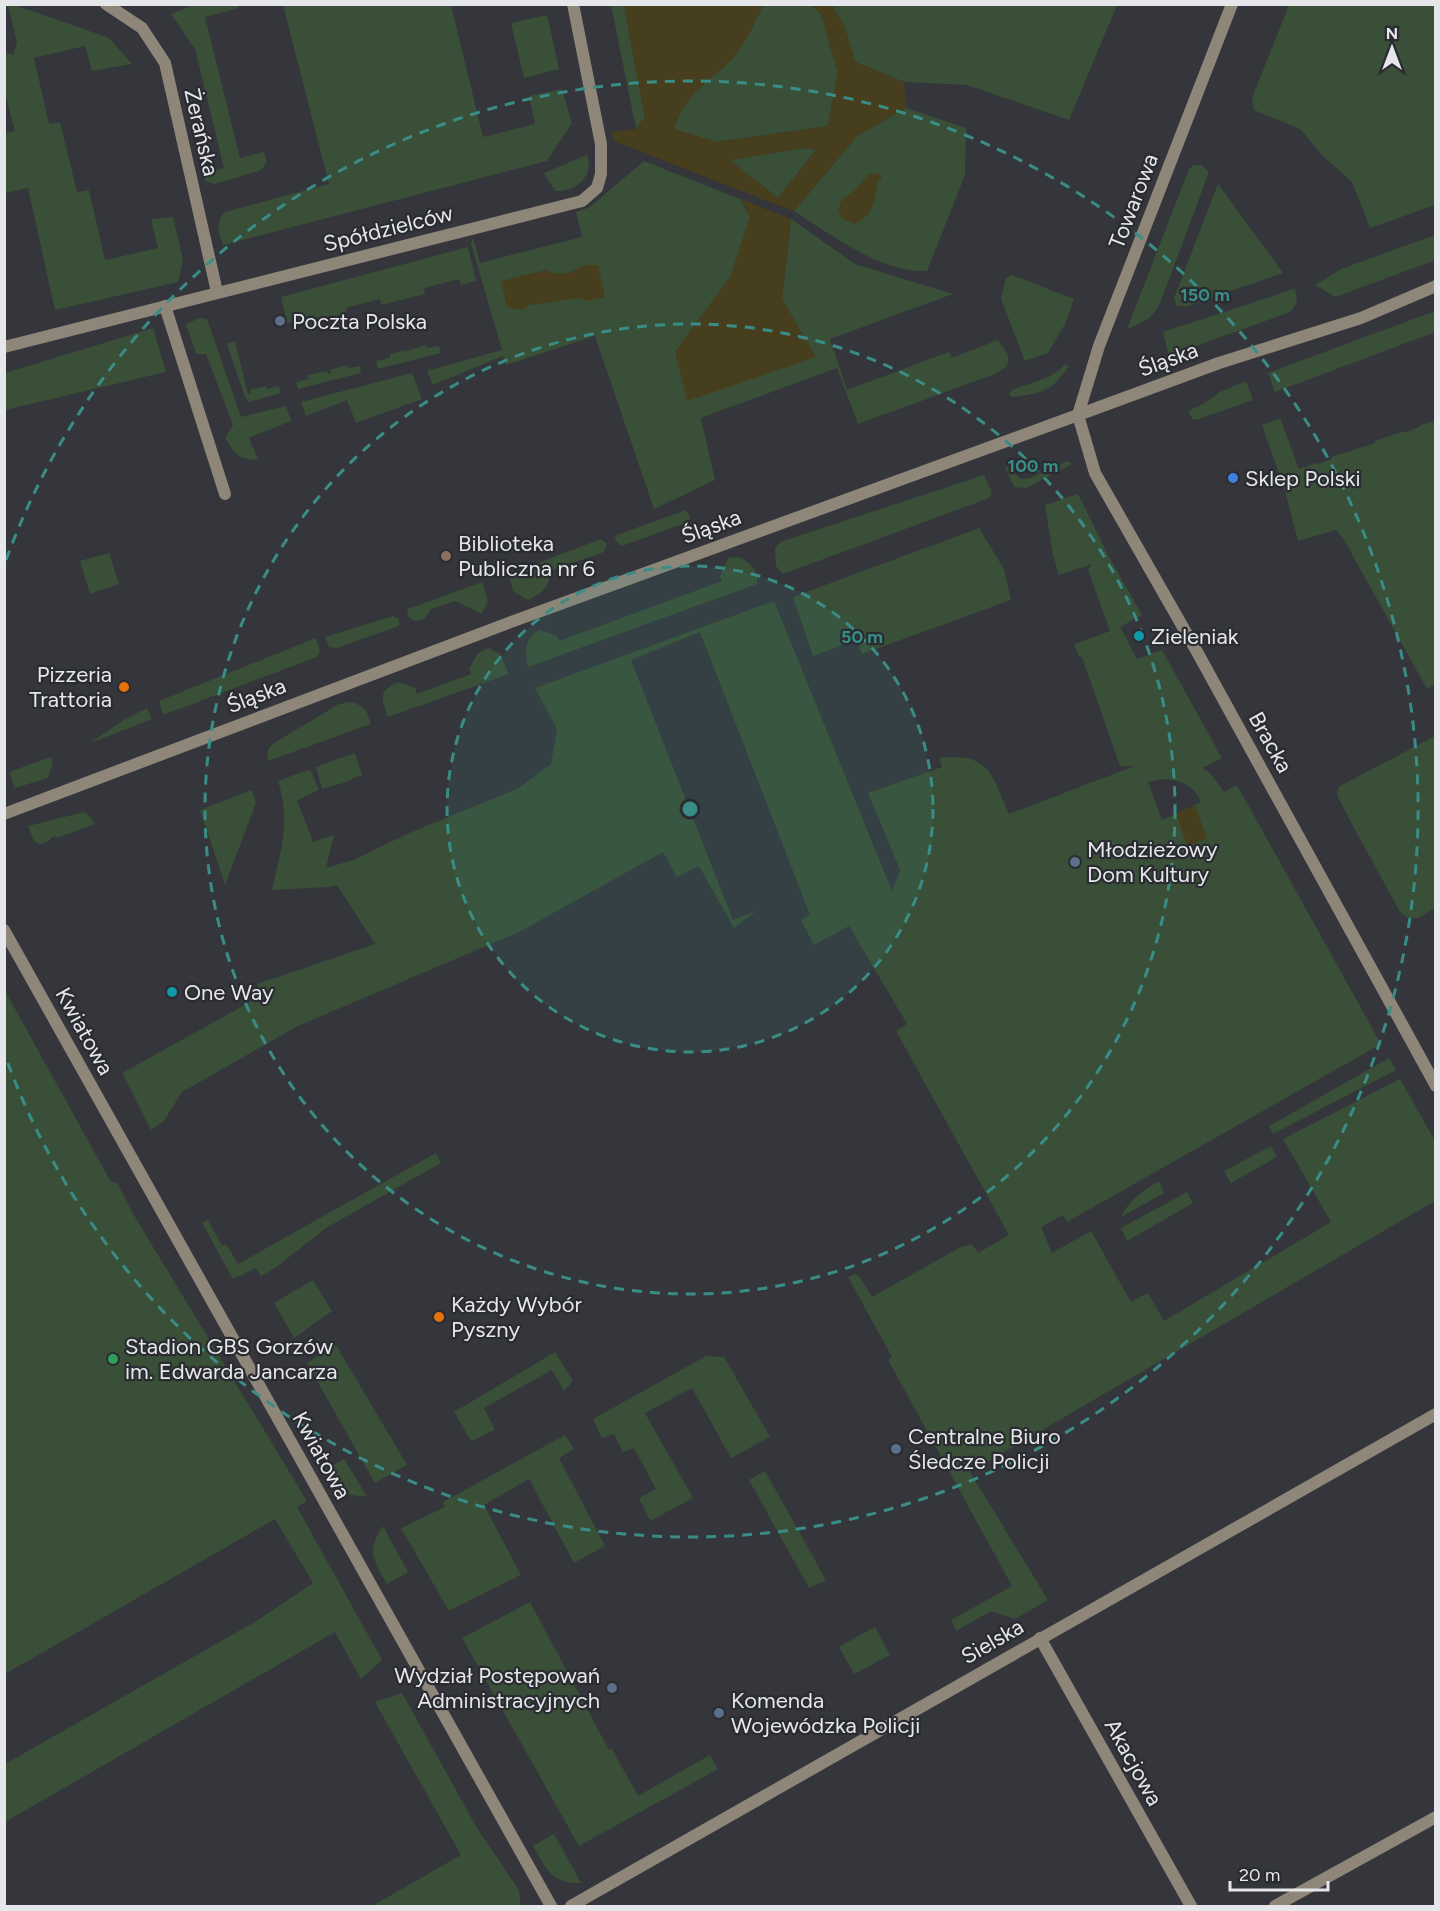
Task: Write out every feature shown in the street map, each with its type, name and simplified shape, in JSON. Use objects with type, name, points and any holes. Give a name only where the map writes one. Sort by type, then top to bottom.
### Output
[{"type":"street","name":"Żerańska","points":[[106,4],[142,28],[165,63],[217,292]]},
{"type":"street","name":"Spółdzielców","points":[[4,347],[582,201],[597,188],[601,174],[600,133],[573,4]]},
{"type":"street","name":"Towarowa","points":[[1078,416],[1103,336],[1232,4]]},
{"type":"street","name":"Śląska","points":[[4,814],[490,630],[1219,363],[1361,318],[1436,286]]},
{"type":"street","points":[[165,306],[225,494]]},
{"type":"street","name":"Bracka","points":[[1078,416],[1095,473],[1196,650],[1436,1086]]},
{"type":"street","name":"Kwiatowa","points":[[4,930],[551,1906]]},
{"type":"street","name":"Sielska","points":[[571,1906],[1436,1414]]},
{"type":"street","name":"Akacjowa","points":[[1040,1638],[1191,1906]]},
{"type":"street","points":[[1275,1906],[1436,1817]]},
{"type":"green space","points":[[8,5],[15,5],[109,38],[132,64],[92,71],[85,46],[34,58],[49,124],[60,122],[77,192],[89,190],[105,260],[158,248],[151,219],[173,217],[183,260],[178,282],[55,310],[28,188],[5,193],[5,133],[15,131],[5,93],[5,52],[13,55],[17,43]]},
{"type":"green space","points":[[193,5],[238,5],[239,8],[205,17],[240,158],[264,152],[267,162],[261,170],[215,184],[205,181],[203,174],[224,168],[195,49],[171,14]]},
{"type":"green space","points":[[283,5],[451,5],[483,137],[535,124],[529,96],[562,89],[572,123],[547,161],[223,245],[218,224],[225,212],[329,184]]},
{"type":"green space","points":[[611,5],[626,5],[624,6],[645,117],[636,129]]},
{"type":"green space","points":[[763,5],[812,5],[821,15],[838,72],[828,126],[716,142],[674,129],[682,108],[695,90],[734,57]]},
{"type":"green space","points":[[832,5],[1117,5],[1069,120],[967,85],[904,82],[855,62],[844,25]]},
{"type":"green space","points":[[1289,5],[1435,5],[1435,205],[1370,228],[1352,182],[1324,157],[1300,129],[1254,110],[1252,98]]},
{"type":"green space","points":[[547,15],[559,69],[524,78],[511,23]]},
{"type":"green space","points":[[906,108],[966,128],[965,175],[927,271],[892,266],[874,259],[840,241],[794,211],[857,136]]},
{"type":"green space","points":[[803,148],[816,150],[778,198],[729,160]]},
{"type":"green space","points":[[587,155],[588,170],[582,181],[570,189],[555,191],[544,173]]},
{"type":"green space","points":[[644,161],[740,199],[750,217],[731,276],[675,352],[782,299],[791,219],[855,264],[953,294],[830,339],[847,390],[949,352],[952,358],[998,340],[1007,353],[1009,361],[1006,367],[995,374],[858,424],[837,368],[701,418],[715,480],[654,509],[595,336],[506,365],[503,356],[433,385],[427,371],[502,350],[471,243],[473,238],[480,263],[582,237],[576,212],[590,207]]},
{"type":"green space","points":[[1194,165],[1201,165],[1209,172],[1161,301],[1147,319],[1127,329],[1189,169]]},
{"type":"green space","points":[[1218,184],[1283,273],[1188,306],[1177,306],[1174,298]]},
{"type":"green space","points":[[1435,235],[1435,260],[1336,297],[1315,285],[1341,269]]},
{"type":"green space","points":[[468,247],[476,281],[461,285],[459,279],[424,288],[425,294],[381,305],[380,299],[346,308],[346,313],[301,325],[300,320],[287,323],[281,297]]},
{"type":"green space","points":[[1012,275],[1074,299],[1065,324],[1048,353],[1025,361],[1001,299],[1006,278]]},
{"type":"green space","points":[[1294,289],[1296,301],[1290,312],[1169,356],[1163,332]]},
{"type":"green space","points":[[1435,311],[1435,332],[1275,392],[1268,373]]},
{"type":"green space","points":[[200,318],[207,319],[241,417],[286,406],[291,421],[249,438],[258,460],[246,459],[238,455],[225,438],[233,425],[206,354],[196,354],[186,324]]},
{"type":"green space","points":[[153,328],[166,372],[5,410],[5,373]]},
{"type":"green space","points":[[235,341],[248,394],[251,393],[250,390],[266,386],[267,389],[279,386],[281,393],[249,402],[245,397],[227,344]]},
{"type":"green space","points":[[425,345],[427,348],[439,346],[441,353],[378,369],[376,361],[390,358],[390,354],[407,350],[408,353],[409,350]]},
{"type":"green space","points":[[1065,364],[1069,366],[1051,387],[1039,393],[1012,397],[1009,394],[1012,390],[1047,377]]},
{"type":"green space","points":[[347,365],[348,368],[360,366],[361,373],[298,389],[296,382],[308,379],[308,375],[327,371],[328,374],[331,373],[330,370]]},
{"type":"green space","points":[[412,373],[422,399],[356,423],[347,400],[306,416],[301,402]]},
{"type":"green space","points":[[1246,381],[1253,400],[1193,420],[1188,411],[1205,403],[1220,392]]},
{"type":"green space","points":[[1280,418],[1299,469],[1332,459],[1331,457],[1404,431],[1405,433],[1432,421],[1435,424],[1435,684],[1427,689],[1343,538],[1336,530],[1298,541],[1285,491],[1262,425]]},
{"type":"green space","points":[[1067,461],[1072,464],[1026,488],[1014,487],[1005,467],[1011,465],[1021,479],[1030,478]]},
{"type":"green space","points":[[984,475],[991,496],[984,500],[783,574],[776,566],[775,548],[780,542]]},
{"type":"green space","points":[[1078,494],[1109,557],[1142,615],[1120,627],[1137,659],[1162,650],[1222,758],[1202,768],[1210,773],[1224,792],[1237,785],[1381,1044],[1067,1222],[1063,1215],[1041,1227],[1052,1253],[1091,1231],[1131,1302],[1148,1293],[1164,1321],[1331,1222],[1283,1139],[1400,1079],[1435,1141],[1435,1201],[970,1472],[1048,1600],[1015,1619],[991,1611],[956,1631],[951,1620],[1012,1586],[888,1360],[892,1357],[848,1277],[854,1274],[859,1276],[872,1297],[959,1248],[972,1244],[978,1253],[1009,1235],[896,1031],[907,1024],[849,926],[814,945],[801,920],[810,915],[700,632],[631,660],[733,920],[756,911],[734,928],[699,866],[677,877],[663,852],[519,932],[298,1026],[182,1092],[163,1122],[151,1130],[122,1073],[261,996],[257,984],[375,944],[337,885],[272,890],[284,823],[282,796],[278,781],[310,769],[319,790],[297,800],[313,842],[334,835],[326,868],[353,860],[407,834],[519,788],[551,764],[557,729],[535,688],[774,601],[892,891],[900,870],[868,793],[942,767],[939,758],[956,757],[980,763],[987,770],[1009,814],[1135,766],[1120,766],[1082,657],[1079,657],[1074,644],[1110,631],[1088,570],[1092,564],[1059,575],[1053,555],[1045,505]],"holes":[[[1170,780],[1181,782],[1191,788],[1201,802],[1162,820],[1148,782]]]},
{"type":"green space","points":[[686,510],[690,517],[688,522],[622,546],[614,539],[617,535]]},
{"type":"green space","points":[[979,528],[1004,569],[1011,600],[862,654],[856,640],[813,656],[793,597]]},
{"type":"green space","points":[[601,539],[607,544],[604,552],[550,571],[547,586],[537,595],[528,600],[513,591],[509,574]]},
{"type":"green space","points":[[109,553],[119,584],[90,594],[80,561]]},
{"type":"green space","points":[[738,557],[753,567],[757,575],[757,584],[528,667],[526,651],[528,641],[540,630],[557,636],[559,641],[722,581],[720,576],[728,558]]},
{"type":"green space","points":[[482,582],[488,601],[482,614],[455,601],[431,609],[424,619],[414,621],[407,615],[408,609]]},
{"type":"green space","points":[[393,616],[399,619],[399,626],[337,648],[329,647],[325,637]]},
{"type":"green space","points":[[316,638],[320,651],[317,657],[163,715],[159,701]]},
{"type":"green space","points":[[489,648],[500,654],[509,674],[388,717],[383,696],[392,685],[399,682],[415,688],[417,694],[471,674],[469,669],[478,653]]},
{"type":"green space","points":[[350,702],[365,709],[371,724],[268,761],[268,750],[274,743],[339,704]]},
{"type":"green space","points":[[147,708],[152,719],[90,743],[125,719]]},
{"type":"green space","points":[[1435,736],[1435,908],[1418,918],[1408,918],[1400,912],[1353,826],[1337,791],[1340,786]]},
{"type":"green space","points":[[355,753],[362,775],[322,789],[316,767]]},
{"type":"green space","points":[[51,757],[53,763],[48,778],[15,788],[9,772]]},
{"type":"green space","points":[[252,790],[256,803],[225,885],[200,810]]},
{"type":"green space","points":[[84,812],[95,824],[57,838],[56,836],[50,838],[51,840],[41,844],[34,841],[28,826]]},
{"type":"green space","name":"Stadion GBS Gorzów im. Edwarda Jancarza","points":[[4,989],[111,1182],[117,1183],[135,1217],[307,1501],[297,1507],[382,1660],[361,1679],[335,1632],[5,1822],[5,1764],[258,1620],[313,1583],[275,1519],[5,1674]]},
{"type":"green space","points":[[1389,1058],[1396,1070],[1273,1134],[1269,1126]]},
{"type":"green space","points":[[1271,1146],[1277,1157],[1231,1183],[1224,1171]]},
{"type":"green space","points":[[436,1153],[441,1163],[326,1228],[275,1268],[261,1276],[256,1268],[233,1279],[202,1223],[208,1220],[222,1246],[226,1244],[238,1264]]},
{"type":"green space","points":[[1159,1181],[1164,1193],[1121,1217],[1132,1201]]},
{"type":"green space","points":[[1187,1192],[1193,1203],[1127,1241],[1121,1228]]},
{"type":"green space","points":[[313,1280],[332,1311],[294,1338],[274,1303]]},
{"type":"green space","points":[[336,1345],[407,1465],[375,1483],[307,1363]]},
{"type":"green space","points":[[555,1352],[573,1381],[564,1391],[552,1370],[484,1408],[495,1430],[471,1441],[454,1412]]},
{"type":"green space","points":[[706,1356],[724,1357],[770,1437],[731,1458],[692,1388],[645,1413],[693,1498],[650,1521],[639,1498],[656,1489],[634,1448],[623,1452],[614,1434],[602,1438],[593,1419]]},
{"type":"green space","points":[[565,1435],[574,1449],[559,1458],[605,1546],[574,1563],[529,1479],[484,1505],[521,1575],[449,1611],[401,1528],[445,1507],[443,1502]]},
{"type":"green space","points":[[344,1459],[367,1496],[353,1495],[341,1490],[323,1471]]},
{"type":"green space","points":[[765,1471],[826,1580],[809,1588],[749,1480]]},
{"type":"green space","points":[[383,1526],[408,1572],[387,1584],[373,1555],[374,1543]]},
{"type":"green space","points":[[530,1602],[609,1750],[612,1749],[638,1796],[710,1755],[718,1769],[579,1846],[462,1638]]},
{"type":"green space","points":[[875,1627],[890,1655],[854,1674],[839,1647]]},
{"type":"green space","points":[[402,1693],[477,1828],[519,1890],[521,1906],[372,1906],[461,1855],[375,1702]]},
{"type":"green space","points":[[554,1834],[581,1883],[571,1883],[556,1878],[546,1868],[533,1846]]},
{"type":"sand","points":[[626,4],[763,5],[738,52],[691,97],[684,106],[674,129],[716,142],[828,126],[838,72],[821,15],[812,5],[832,5],[844,25],[855,62],[904,82],[906,108],[857,136],[794,211],[614,141],[612,132],[636,129],[645,117],[624,6]],"holes":[[[803,148],[816,150],[778,198],[730,160]]]},
{"type":"sand","points":[[870,173],[879,174],[882,179],[877,182],[876,196],[869,213],[854,224],[843,219],[838,212],[839,207],[842,200]]},
{"type":"sand","points":[[741,199],[791,219],[782,299],[816,357],[687,401],[675,352],[731,276],[750,217]]},
{"type":"sand","points":[[585,265],[598,265],[605,297],[587,301],[580,298],[529,305],[523,310],[507,307],[501,281],[546,270],[556,274],[566,273]]},
{"type":"sand","points":[[1195,805],[1207,839],[1187,846],[1176,813]]},
{"type":"place","name":"Poczta Polska","points":[[280,321]]},
{"type":"place","name":"Sklep Polski","points":[[1233,478]]},
{"type":"place","name":"Biblioteka Publiczna nr 6","points":[[446,556]]},
{"type":"place","name":"Zieleniak","points":[[1139,636]]},
{"type":"place","name":"Pizzeria Trattoria","points":[[124,687]]},
{"type":"place","name":"Młodzieżowy Dom Kultury","points":[[1075,862]]},
{"type":"place","name":"One Way","points":[[172,992]]},
{"type":"place","name":"Każdy Wybór Pyszny","points":[[439,1317]]},
{"type":"place","name":"Stadion GBS Gorzów im. Edwarda Jancarza","points":[[113,1359]]},
{"type":"place","name":"Centralne Biuro Śledcze Policji","points":[[896,1449]]},
{"type":"place","name":"Wydział Postępowań Administracyjnych","points":[[612,1688]]},
{"type":"place","name":"Komenda Wojewódzka Policji","points":[[719,1713]]}]
